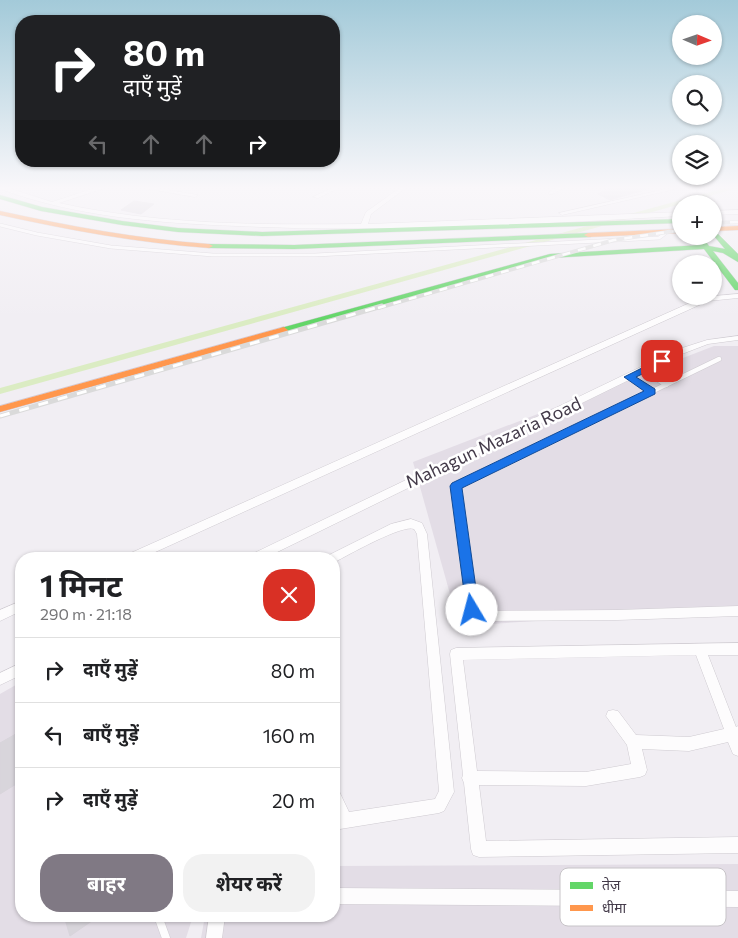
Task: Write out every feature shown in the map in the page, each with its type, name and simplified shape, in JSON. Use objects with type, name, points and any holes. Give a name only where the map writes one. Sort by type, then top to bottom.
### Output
[{"type":"main road","points":[[76,231],[175,244],[234,247],[365,234]]},
{"type":"main road","points":[[188,231],[220,234],[365,234],[402,237],[502,238],[662,231]]},
{"type":"main road","points":[[402,237],[461,231]]},
{"type":"main road","points":[[722,240],[738,259]]},
{"type":"main road","points":[[0,409],[550,256],[706,247],[725,251],[738,259]]},
{"type":"main road","points":[[706,247],[738,288]]},
{"type":"street","points":[[319,231],[365,234],[388,231]]},
{"type":"street","points":[[144,552],[706,299],[738,296]]},
{"type":"street","name":"Mahagun Mazaria Road","points":[[266,552],[679,352],[707,342],[738,338]]},
{"type":"street","points":[[340,554],[395,527],[411,523],[418,526],[422,534],[447,792],[439,806],[340,821]]},
{"type":"street","points":[[0,616],[15,609]]},
{"type":"street","points":[[472,610],[486,616],[617,615],[738,611]]},
{"type":"street","points":[[738,649],[456,654],[469,778],[479,849],[738,845]]},
{"type":"street","points":[[700,650],[735,733],[738,749]]},
{"type":"street","points":[[0,679],[15,672]]},
{"type":"street","points":[[469,778],[586,780],[640,770],[632,742],[613,716]]},
{"type":"street","points":[[632,742],[689,744],[735,733]]},
{"type":"street","points":[[340,896],[560,898]]},
{"type":"street","points":[[214,938],[216,922]]},
{"type":"lane","points":[[24,231],[140,252],[226,256],[325,256],[656,231]]},
{"type":"lane","points":[[472,610],[456,486],[719,359]]},
{"type":"lane","points":[[644,370],[666,384]]},
{"type":"lane","points":[[629,377],[651,392]]},
{"type":"lane","points":[[160,922],[166,938]]},
{"type":"shaded area","points":[[714,346],[738,346],[738,608],[459,626],[413,462]]},
{"type":"shaded area","points":[[15,685],[15,922],[191,922],[186,938],[0,938],[0,694]]},
{"type":"shaded area","points":[[738,864],[738,938],[201,938],[204,922],[340,922],[340,866]]},
{"type":"building","points":[[15,734],[15,785],[0,794],[0,743]]},
{"type":"building","points":[[66,922],[90,922],[70,936]]},
{"type":"waterway","points":[[0,391],[577,231]]},
{"type":"railway","points":[[378,308],[614,240],[672,231]]},
{"type":"railway","points":[[0,416],[382,306]]},
{"type":"traffic: fast","points":[[194,231],[262,234],[366,231]]},
{"type":"traffic: fast","points":[[209,246],[294,247],[588,235]]},
{"type":"traffic: fast","points":[[722,241],[738,259]]},
{"type":"traffic: fast","points":[[705,245],[738,288]]},
{"type":"traffic: fast","points":[[284,330],[550,256],[705,247],[725,251],[738,260]]},
{"type":"traffic: slow","points":[[88,231],[130,238],[209,246]]},
{"type":"traffic: slow","points":[[588,235],[672,231]]},
{"type":"traffic: slow","points":[[0,409],[284,330]]},
{"type":"route","points":[[472,610],[456,486],[651,392],[629,377],[662,361]]}]
